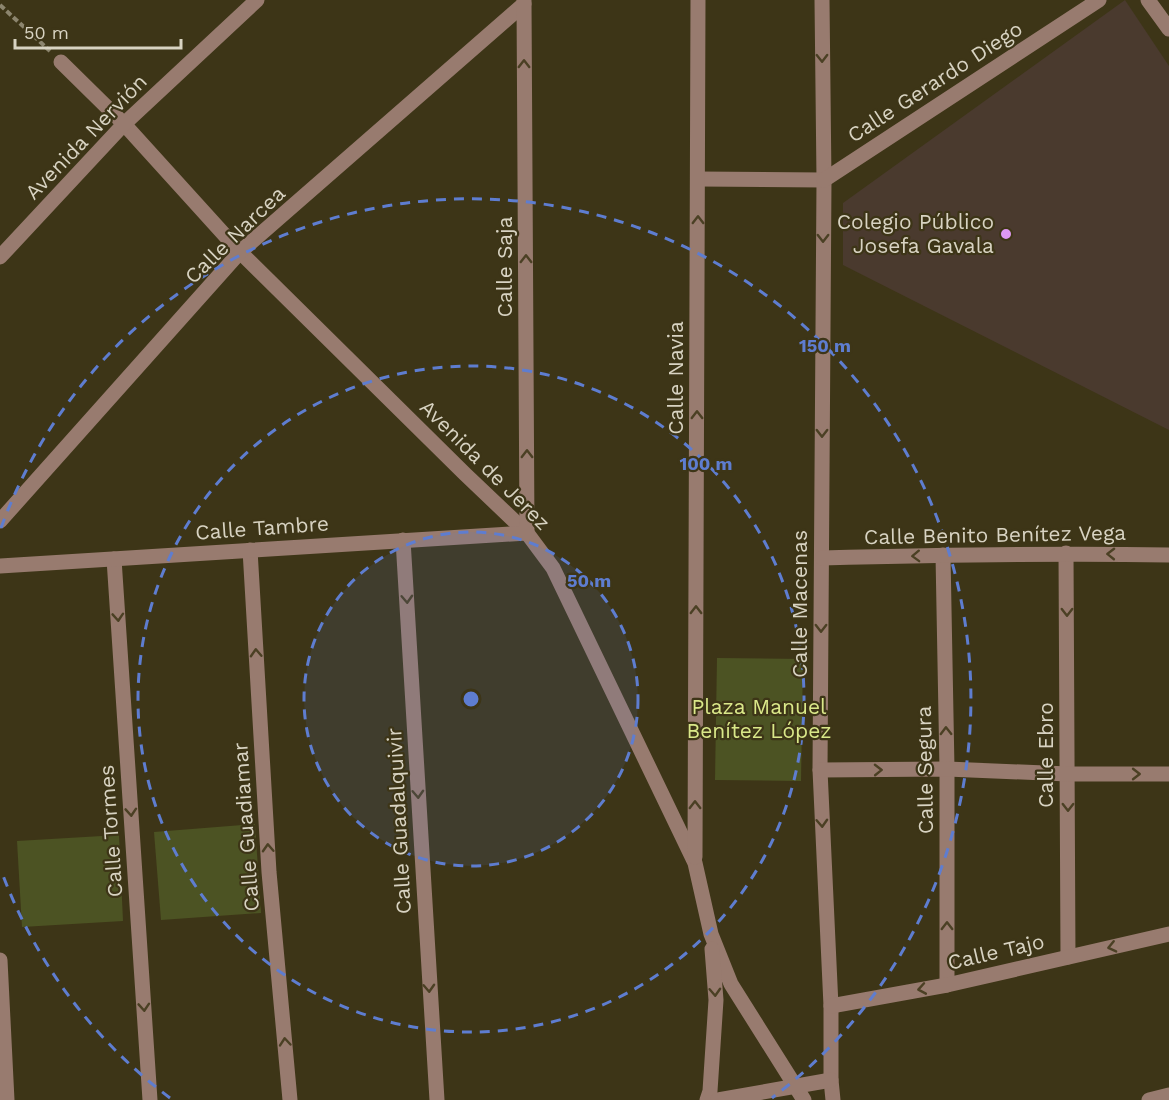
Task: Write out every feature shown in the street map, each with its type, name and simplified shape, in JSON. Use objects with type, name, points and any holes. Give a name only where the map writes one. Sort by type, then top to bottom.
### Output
[{"type":"street","name":"Avenida Nervión","points":[[0,256],[124,124],[257,0]]},
{"type":"street","name":"Calle Navia","points":[[695,863],[698,0]]},
{"type":"street","name":"Calle Macenas","points":[[822,0],[824,180],[820,770],[833,1100]]},
{"type":"street","name":"Calle Gerardo Diego","points":[[824,180],[1099,0]]},
{"type":"street","points":[[1148,0],[1169,29]]},
{"type":"street","name":"Calle Narcea","points":[[0,521],[240,252],[524,2]]},
{"type":"street","name":"Calle Saja","points":[[524,2],[527,533]]},
{"type":"street","name":"Avenida de Jerez","points":[[61,62],[124,124],[240,252],[527,533],[553,568],[695,863],[711,934],[731,984],[800,1093]]},
{"type":"street","points":[[698,179],[824,180]]},
{"type":"street","name":"Calle Tambre","points":[[0,566],[527,533]]},
{"type":"street","name":"Calle Guadalquivir","points":[[403,540],[437,1100]]},
{"type":"street","name":"Calle Guadiamar","points":[[250,550],[269,872],[290,1100]]},
{"type":"street","name":"Calle Ebro","points":[[1066,554],[1068,957]]},
{"type":"street","name":"Calle Benito Benítez Vega","points":[[822,558],[943,555],[1169,555]]},
{"type":"street","name":"Calle Segura","points":[[943,555],[947,769],[947,985]]},
{"type":"street","name":"Calle Tormes","points":[[114,559],[150,1100]]},
{"type":"street","points":[[820,770],[947,769],[1068,774],[1169,774]]},
{"type":"street","points":[[707,1100],[710,1090],[716,1000],[711,934]]},
{"type":"street","name":"Calle Tajo","points":[[831,1006],[947,985],[1169,934]]},
{"type":"street","points":[[0,960],[7,1100]]},
{"type":"street","points":[[718,1100],[800,1093],[831,1080]]},
{"type":"street","points":[[1149,1100],[1169,1095]]},
{"type":"path","points":[[0,5],[61,62]]},
{"type":"shaded area","name":"Colegio Público Josefa Gavala","points":[[1125,0],[1169,66],[1169,430],[843,265],[843,203]]},
{"type":"green space","name":"Plaza Manuel Benítez López","points":[[717,658],[803,659],[801,781],[715,780]]},
{"type":"green space","points":[[255,824],[261,913],[161,920],[154,832]]},
{"type":"green space","points":[[119,835],[123,921],[22,927],[17,841]]},
{"type":"place","name":"Colegio Público Josefa Gavala","points":[[1006,234]]}]
